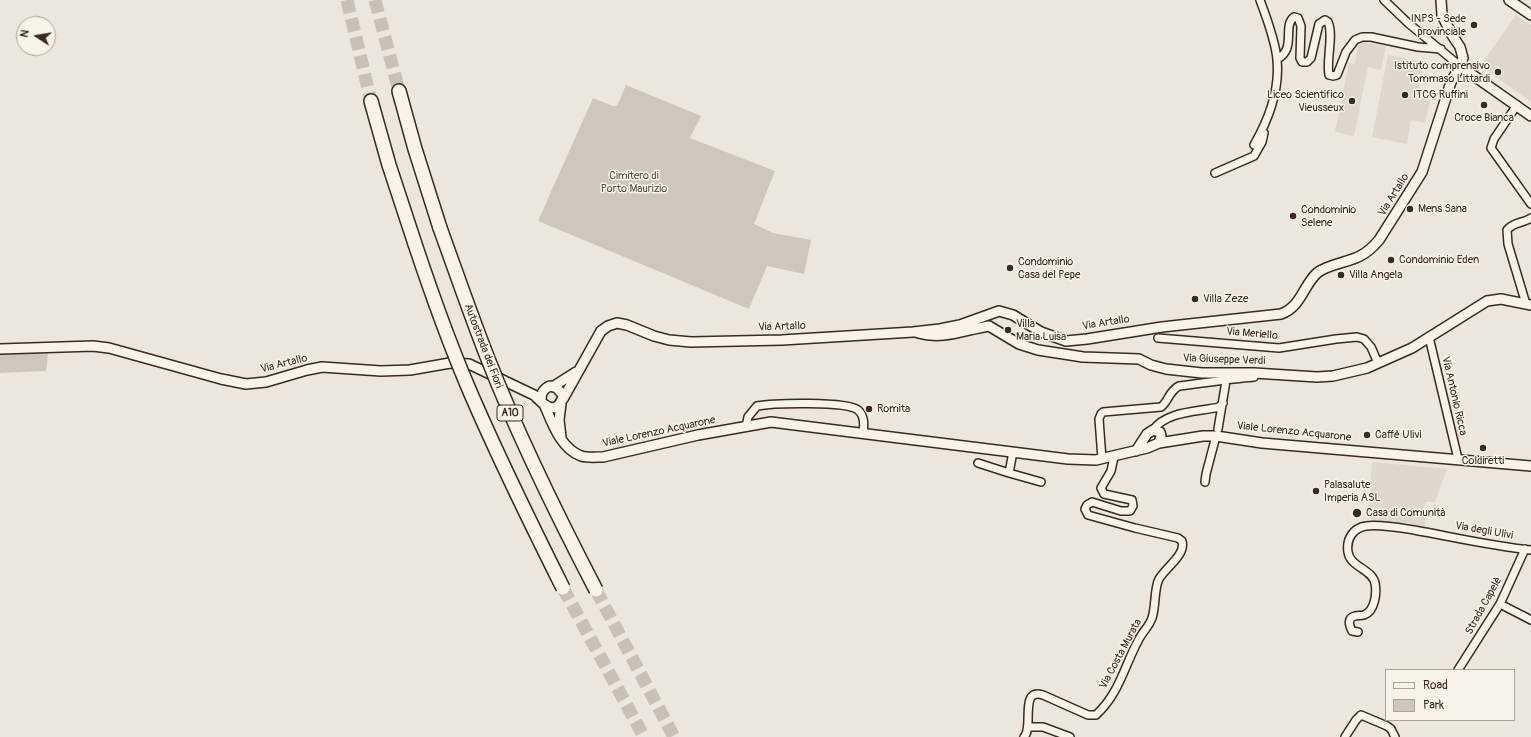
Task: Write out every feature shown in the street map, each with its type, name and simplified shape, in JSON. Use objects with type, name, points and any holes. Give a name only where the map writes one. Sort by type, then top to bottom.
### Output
[{"type":"highway","name":"Autostrada dei Fiori","points":[[399,91],[415,149],[440,228],[488,359],[506,404],[553,505],[596,590]]},
{"type":"highway","name":"A10","points":[[371,101],[389,166],[430,291],[468,386],[509,478],[564,588]]},
{"type":"street","points":[[1254,145],[1265,126],[1274,102],[1278,80],[1277,59],[1260,0]]},
{"type":"street","points":[[1384,0],[1408,23],[1460,66],[1531,116]]},
{"type":"street","points":[[1440,0],[1442,15],[1460,47],[1463,58],[1460,66]]},
{"type":"street","points":[[1509,0],[1531,15]]},
{"type":"street","points":[[1277,59],[1283,56],[1287,49],[1289,42],[1289,24],[1294,17],[1298,18],[1301,26],[1300,58],[1302,62],[1307,62],[1311,58],[1318,24],[1325,20],[1328,22],[1330,29],[1328,68],[1329,75],[1333,76],[1337,75],[1346,52],[1355,40],[1362,37],[1371,37],[1395,43],[1441,49]]},
{"type":"street","name":"Via Artallo","points":[[0,349],[93,346],[109,348],[221,379],[246,384],[266,382],[322,367],[381,371],[410,370],[450,363],[469,364],[523,391],[552,408],[557,407],[562,401],[601,331],[608,326],[617,323],[627,325],[654,336],[669,340],[691,342],[782,340],[913,332],[950,327],[973,321],[994,312],[1003,312],[1013,315],[1040,332],[1066,341],[1162,327],[1281,314],[1287,312],[1297,304],[1319,271],[1360,256],[1379,240],[1422,172],[1451,82],[1460,66]]},
{"type":"street","points":[[1517,105],[1494,139],[1491,148],[1531,204]]},
{"type":"street","points":[[1215,173],[1254,156],[1262,142],[1265,126]]},
{"type":"street","name":"Via Giuseppe Verdi","points":[[913,332],[934,336],[955,334],[988,326],[1019,344],[1038,350],[1083,357],[1133,358],[1166,369],[1202,373],[1266,373],[1317,377],[1333,376],[1367,368],[1412,348],[1487,301],[1501,299],[1528,304],[1508,244],[1507,230],[1513,225],[1531,218]]},
{"type":"street","name":"Via Meriello","points":[[1158,338],[1280,348],[1357,337],[1364,339],[1378,363]]},
{"type":"street","name":"Via Antonio Ricca","points":[[1429,337],[1458,459]]},
{"type":"street","name":"Via Artallo","points":[[523,391],[543,390],[550,386],[554,386],[578,370]]},
{"type":"street","points":[[1102,459],[1099,419],[1103,412],[1161,407],[1173,390],[1178,386],[1226,381],[1229,379],[1259,377],[1266,373]]},
{"type":"street","points":[[1205,482],[1224,403],[1226,381]]},
{"type":"street","points":[[554,386],[560,390],[562,401],[559,420],[561,437]]},
{"type":"street","points":[[542,402],[543,390]]},
{"type":"street","name":"Viale Lorenzo Acquarone","points":[[542,402],[555,431],[567,446],[581,456],[590,458],[603,457],[698,435],[771,422],[1062,458],[1096,460],[1136,451],[1155,437],[1168,442],[1217,433],[1262,443],[1531,466]]},
{"type":"street","points":[[746,427],[748,417],[757,406],[769,404],[809,403],[856,409],[861,414],[864,423],[863,434]]},
{"type":"street","points":[[1155,437],[1168,418],[1219,407],[1224,403]]},
{"type":"street","points":[[1009,473],[1013,452]]},
{"type":"street","name":"Via Costa Murata","points":[[1024,737],[1027,735],[1029,727],[1028,710],[1031,698],[1038,693],[1088,714],[1096,715],[1103,708],[1122,678],[1140,637],[1149,626],[1155,608],[1156,587],[1159,580],[1177,558],[1183,543],[1178,538],[1088,515],[1085,509],[1087,505],[1092,502],[1121,511],[1130,511],[1133,506],[1132,500],[1104,494],[1101,488],[1110,471],[1114,456]]},
{"type":"street","points":[[978,463],[1040,482]]},
{"type":"street","name":"Via degli Ulivi","points":[[1358,632],[1352,631],[1349,624],[1350,619],[1354,616],[1364,616],[1370,611],[1376,598],[1375,582],[1368,573],[1349,557],[1349,539],[1354,531],[1361,527],[1402,528],[1528,550]]},
{"type":"street","name":"Strada Capelè","points":[[1459,669],[1500,604],[1528,550]]},
{"type":"street","points":[[1500,604],[1531,620]]},
{"type":"street","points":[[1345,737],[1361,715],[1387,726],[1391,729],[1395,737]]},
{"type":"street","points":[[1029,727],[1043,727],[1070,737]]},
{"type":"shaded area","points":[[1516,15],[1531,25],[1531,102],[1480,66]]},
{"type":"shaded area","name":"Liceo Scientifico Vieusseux","points":[[1359,41],[1386,46],[1381,70],[1368,67],[1354,136],[1335,132],[1349,63],[1355,64]]},
{"type":"shaded area","name":"ITCG Ruffini","points":[[1388,55],[1424,62],[1419,88],[1432,90],[1425,123],[1411,120],[1407,144],[1372,137]]},
{"type":"shaded area","points":[[1372,462],[1447,469],[1435,502],[1425,502],[1423,512],[1426,528],[1406,523],[1372,522],[1373,514],[1368,513]]},
{"type":"green space","name":"Cimitero di Porto Maurizio","points":[[626,85],[701,116],[690,138],[775,171],[754,224],[773,233],[811,240],[804,274],[767,266],[749,309],[538,221],[593,98],[613,106],[617,106]]},
{"type":"green space","points":[[48,353],[46,371],[0,373],[0,354]]},
{"type":"tunnel","points":[[347,0],[371,101]]},
{"type":"tunnel","points":[[375,0],[399,91]]},
{"type":"tunnel","points":[[563,588],[644,737]]},
{"type":"tunnel","points":[[596,590],[674,737]]},
{"type":"place","name":"INPS - Sede provinciale","points":[[1474,25]]},
{"type":"place","name":"Istituto comprensivo Tommaso Littardi","points":[[1498,72]]},
{"type":"place","name":"ITCG Ruffini","points":[[1405,95]]},
{"type":"place","name":"Liceo Scientifico Vieusseux","points":[[1352,101]]},
{"type":"place","name":"Croce Bianca","points":[[1484,105]]},
{"type":"place","name":"Mens Sana","points":[[1410,209]]},
{"type":"place","name":"Condominio Selene","points":[[1293,216]]},
{"type":"place","name":"Condominio Eden","points":[[1391,260]]},
{"type":"place","name":"Condominio Casa del Pepe","points":[[1010,268]]},
{"type":"place","name":"Villa Angela","points":[[1341,275]]},
{"type":"place","name":"Villa Zeze","points":[[1195,299]]},
{"type":"place","name":"Villa Maria Luisa","points":[[1008,330]]},
{"type":"place","name":"Romita","points":[[869,409]]},
{"type":"place","name":"Caffè Ulivi","points":[[1367,435]]},
{"type":"place","name":"Coldiretti","points":[[1483,448]]},
{"type":"place","name":"Palasalute Imperia ASL","points":[[1316,491]]},
{"type":"place","name":"Casa di Comunità","points":[[1357,513]]}]
